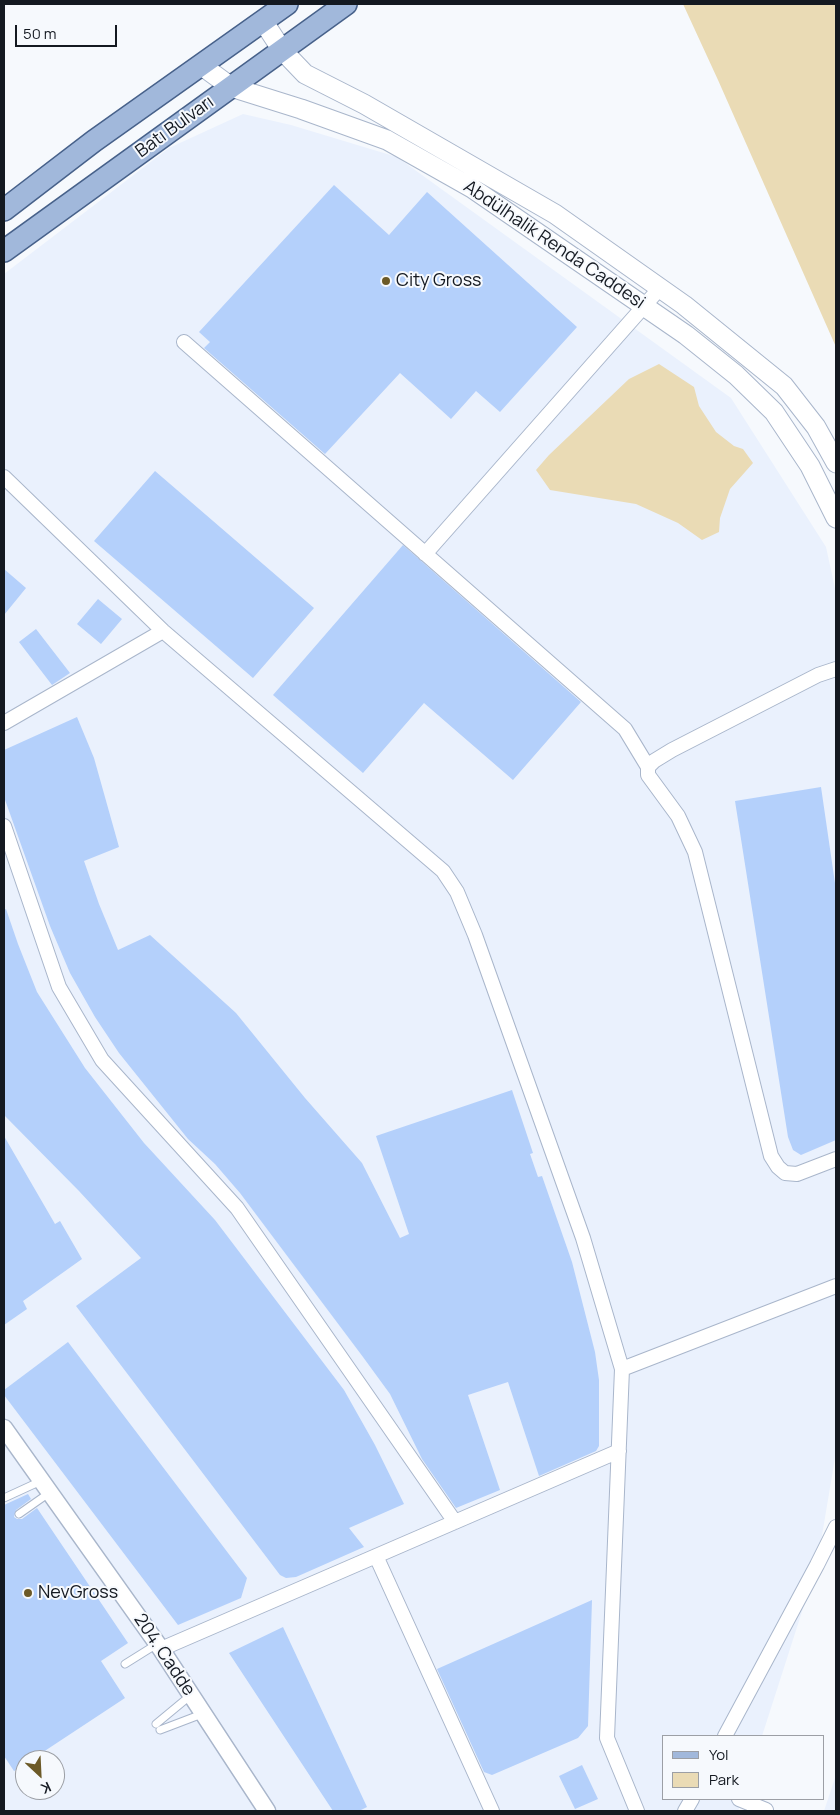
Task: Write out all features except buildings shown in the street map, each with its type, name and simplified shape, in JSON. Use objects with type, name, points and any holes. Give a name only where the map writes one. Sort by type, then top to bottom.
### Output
[{"type":"main road","name":"Batı Bulvarı","points":[[4,210],[94,141],[287,4]]},
{"type":"main road","name":"Batı Bulvarı","points":[[4,251],[346,4]]},
{"type":"main road","name":"Abdülhalik Renda Caddesi","points":[[263,21],[282,50],[305,74],[364,104],[555,214],[684,306],[784,386],[816,427],[836,463]]},
{"type":"main road","name":"Abdülhalik Renda Caddesi","points":[[201,65],[231,87],[301,109],[387,140],[472,188],[686,335],[736,375],[774,412],[810,466],[836,518]]},
{"type":"street","points":[[425,554],[660,288]]},
{"type":"street","points":[[184,342],[625,729],[648,767],[648,775],[678,816],[696,852],[771,1156],[778,1167],[785,1173],[797,1174],[836,1159]]},
{"type":"street","points":[[4,477],[163,631],[443,871],[457,892],[478,944],[583,1238],[622,1369],[607,1738],[637,1811]]},
{"type":"street","points":[[4,723],[163,631]]},
{"type":"street","points":[[648,767],[654,761],[680,746],[818,675],[836,669]]},
{"type":"street","points":[[4,826],[59,987],[102,1060],[236,1208],[455,1522]]},
{"type":"street","points":[[622,1369],[836,1286]]},
{"type":"street","name":"204. Cadde","points":[[4,1428],[159,1647],[268,1811]]},
{"type":"street","points":[[159,1647],[619,1451]]},
{"type":"street","points":[[730,1735],[836,1527]]},
{"type":"street","points":[[376,1556],[492,1811]]},
{"type":"street","points":[[685,1811],[691,1800]]},
{"type":"street","points":[[741,1800],[766,1810]]},
{"type":"lane","points":[[4,1498],[45,1486]]},
{"type":"lane","points":[[18,1514],[45,1486]]},
{"type":"lane","points":[[125,1664],[159,1647]]},
{"type":"lane","points":[[191,1695],[158,1727],[203,1713]]},
{"type":"shaded area","points":[[243,114],[291,125],[397,157],[731,398],[826,547],[836,593],[836,1452],[817,1565],[762,1735],[662,1735],[662,1800],[742,1800],[738,1811],[4,1811],[4,274],[169,148]]},
{"type":"shaded area","points":[[836,1775],[836,1811],[824,1811]]},
{"type":"green space","points":[[683,4],[836,4],[836,347],[718,80]]},
{"type":"green space","points":[[659,364],[694,387],[699,406],[716,432],[734,446],[743,449],[753,463],[730,489],[720,518],[719,532],[702,540],[678,523],[636,504],[550,490],[536,470],[549,455],[629,379]]},
{"type":"place","name":"City Gross","points":[[386,281]]},
{"type":"place","name":"NevGross","points":[[28,1593]]}]
